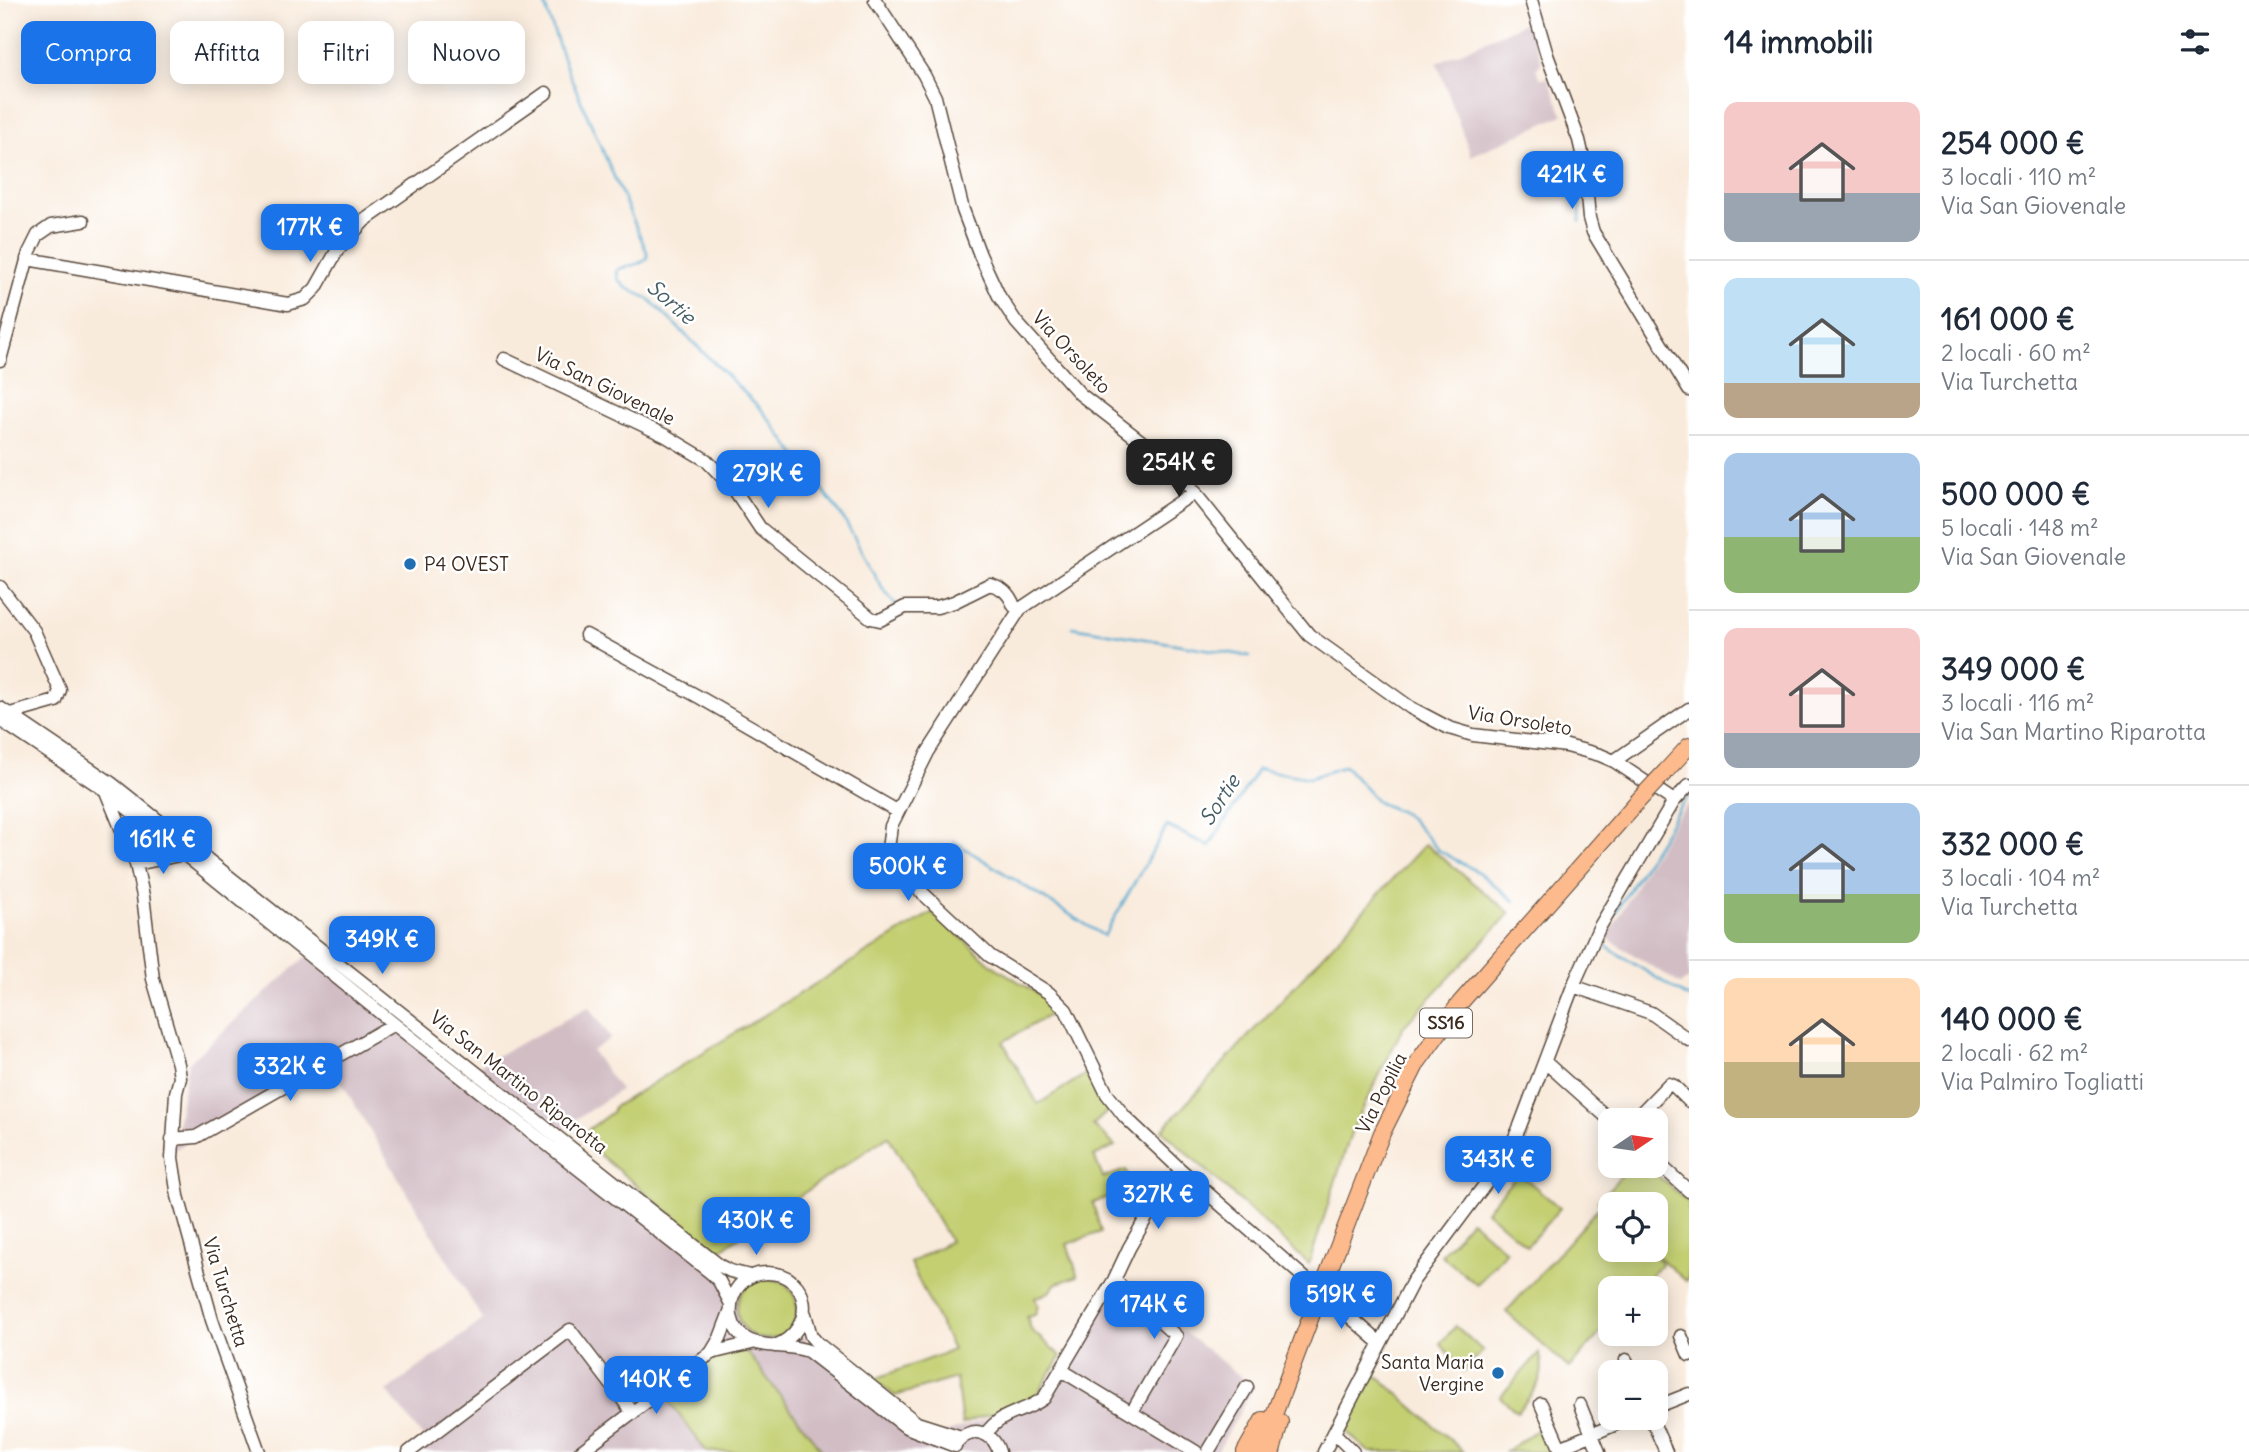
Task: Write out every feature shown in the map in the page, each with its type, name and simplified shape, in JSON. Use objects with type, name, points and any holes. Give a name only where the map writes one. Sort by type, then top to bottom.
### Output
[{"type":"main road","name":"Via Popilia","points":[[1259,1452],[1382,1133],[1417,1063],[1460,1003],[1689,746]]},
{"type":"main road","points":[[1272,1452],[1300,1345]]},
{"type":"main road","points":[[1245,1452],[1282,1392]]},
{"type":"street","name":"Via Orsoleto","points":[[875,0],[924,75],[935,97],[963,210],[999,296],[1046,358],[1080,394],[1173,466],[1309,635],[1411,708],[1449,728],[1473,735],[1567,746],[1614,761],[1674,801]]},
{"type":"street","points":[[1531,0],[1547,55],[1579,139],[1593,232],[1689,390]]},
{"type":"street","points":[[27,258],[288,304],[305,299],[316,288],[344,241],[365,220],[546,93]]},
{"type":"street","points":[[0,360],[27,258],[38,235],[51,226],[83,221]]},
{"type":"street","name":"Via San Giovenale","points":[[505,359],[666,436],[706,460],[734,489],[760,528],[871,618],[880,620],[905,607],[937,607],[990,584],[1009,594],[1014,606],[1020,609]]},
{"type":"street","points":[[1195,492],[1020,609],[928,752],[897,811],[891,826],[888,849],[899,871],[990,956],[1049,993],[1066,1010],[1107,1094],[1125,1117],[1181,1170],[1379,1342]]},
{"type":"street","points":[[0,586],[34,631],[60,690],[56,701],[3,714]]},
{"type":"street","points":[[586,635],[897,811]]},
{"type":"street","points":[[1614,761],[1689,709]]},
{"type":"street","name":"Via San Martino Riparotta","points":[[3,714],[105,790],[394,1024],[711,1273],[719,1281],[730,1307]]},
{"type":"street","name":"Via San Martino Riparotta","points":[[3,714],[111,783],[718,1264],[730,1271],[750,1276]]},
{"type":"street","points":[[1324,1452],[1413,1281],[1507,1155],[1573,986],[1599,928],[1674,801],[1689,785]]},
{"type":"street","name":"Via Turchetta","points":[[105,790],[136,864],[143,896],[153,979],[178,1064],[180,1078],[172,1157],[178,1195],[212,1320],[259,1452]]},
{"type":"street","points":[[136,864],[184,854]]},
{"type":"street","points":[[1573,986],[1651,1013],[1689,1040]]},
{"type":"street","points":[[173,1139],[196,1137],[394,1024]]},
{"type":"street","points":[[1545,1062],[1598,1109]]},
{"type":"street","points":[[1646,1108],[1669,1084],[1689,1101]]},
{"type":"street","points":[[986,1434],[994,1421],[1034,1405],[1044,1398],[1114,1280],[1149,1213],[1181,1170]]},
{"type":"street","points":[[1668,1172],[1689,1191]]},
{"type":"street","points":[[580,1452],[711,1353],[720,1339],[734,1293],[750,1276],[761,1273],[783,1276],[800,1291],[811,1336],[817,1343],[917,1423],[957,1445]]},
{"type":"street","points":[[1114,1280],[1176,1336],[1132,1412]]},
{"type":"street","points":[[730,1307],[737,1330],[752,1343],[764,1346],[794,1346],[808,1351],[906,1427],[957,1445]]},
{"type":"street","points":[[775,1346],[786,1342],[795,1334],[804,1313]]},
{"type":"street","points":[[409,1452],[570,1331],[633,1413]]},
{"type":"street","points":[[1681,1336],[1689,1355]]},
{"type":"street","points":[[711,1353],[752,1343]]},
{"type":"street","points":[[1061,1370],[1196,1452]]},
{"type":"street","points":[[1208,1452],[1247,1387]]},
{"type":"street","points":[[1668,1402],[1689,1394]]},
{"type":"street","points":[[1541,1404],[1560,1448],[1602,1430]]},
{"type":"street","points":[[1580,1405],[1599,1452]]},
{"type":"street","points":[[1656,1430],[1666,1452]]},
{"type":"street","points":[[957,1445],[973,1432],[986,1434],[993,1439],[999,1452]]},
{"type":"street","points":[[1334,1433],[1353,1452]]},
{"type":"shaded area","points":[[1528,21],[1542,62],[1536,69],[1540,78],[1548,78],[1563,115],[1471,156],[1437,63]]},
{"type":"shaded area","points":[[1689,803],[1689,979],[1680,984],[1607,938],[1646,867],[1674,821]]},
{"type":"shaded area","points":[[311,952],[468,1071],[589,1007],[611,1038],[592,1051],[620,1090],[551,1136],[858,1381],[933,1437],[1044,1400],[1117,1279],[1254,1387],[1217,1452],[408,1452],[425,1440],[387,1391],[483,1320],[330,1063],[173,1150],[188,1063]]},
{"type":"green space","points":[[1425,844],[1510,913],[1403,1027],[1351,1133],[1309,1264],[1162,1130]]},
{"type":"green space","points":[[933,912],[992,965],[1045,998],[1056,1011],[1003,1042],[1038,1104],[1091,1071],[1111,1108],[1093,1125],[1115,1146],[1094,1156],[1103,1178],[1126,1170],[1132,1189],[1093,1203],[1101,1232],[1067,1244],[1078,1276],[1055,1284],[1051,1291],[1035,1298],[1038,1306],[1035,1315],[1027,1317],[1031,1330],[1061,1356],[1038,1393],[1028,1401],[962,1424],[956,1378],[895,1396],[874,1379],[953,1350],[910,1263],[950,1241],[888,1136],[717,1252],[583,1141],[585,1132],[612,1112],[614,1107]]},
{"type":"green space","points":[[1519,1173],[1560,1208],[1527,1246],[1486,1211]]},
{"type":"green space","points":[[1619,1178],[1661,1178],[1689,1203],[1689,1277],[1686,1281],[1665,1262],[1668,1262],[1668,1192],[1606,1192]]},
{"type":"green space","points":[[1598,1208],[1598,1262],[1662,1263],[1651,1276],[1598,1276],[1598,1335],[1569,1368],[1506,1312]]},
{"type":"green space","points":[[1471,1220],[1506,1251],[1477,1285],[1441,1255]]},
{"type":"green space","points":[[767,1279],[788,1288],[797,1309],[788,1330],[767,1339],[746,1330],[737,1309],[746,1288]]},
{"type":"green space","points":[[1456,1326],[1483,1351],[1463,1372],[1440,1343]]},
{"type":"green space","points":[[742,1351],[748,1353],[823,1452],[707,1452],[665,1396],[720,1355]]},
{"type":"green space","points":[[1539,1353],[1542,1362],[1540,1377],[1533,1392],[1517,1412],[1500,1397]]},
{"type":"green space","points":[[1376,1376],[1464,1452],[1369,1452],[1343,1429],[1355,1398]]},
{"type":"green space","points":[[1546,1423],[1558,1452],[1506,1452]]},
{"type":"waterway","name":"Sortie","points":[[543,0],[567,69],[647,252],[647,259],[644,261],[617,270],[618,279],[625,287],[649,299],[762,410],[842,516],[882,588],[895,604]]},
{"type":"waterway","name":"Sortie","points":[[1580,189],[1580,222]]},
{"type":"waterway","name":"Sortie","points":[[1637,320],[1655,346]]},
{"type":"waterway","name":"Sortie","points":[[1072,627],[1249,656]]},
{"type":"waterway","name":"Sortie","points":[[953,841],[1104,936],[1167,826],[1209,846],[1258,769],[1310,778],[1345,766],[1379,803],[1411,819],[1438,850],[1478,872],[1514,901]]},
{"type":"waterway","name":"Sortie","points":[[1612,918],[1689,796]]},
{"type":"waterway","name":"Sortie","points":[[1602,944],[1689,998]]},
{"type":"place","name":"P4 OVEST","points":[[410,564]]},
{"type":"place","name":"Santa Maria Vergine","points":[[1498,1373]]}]
